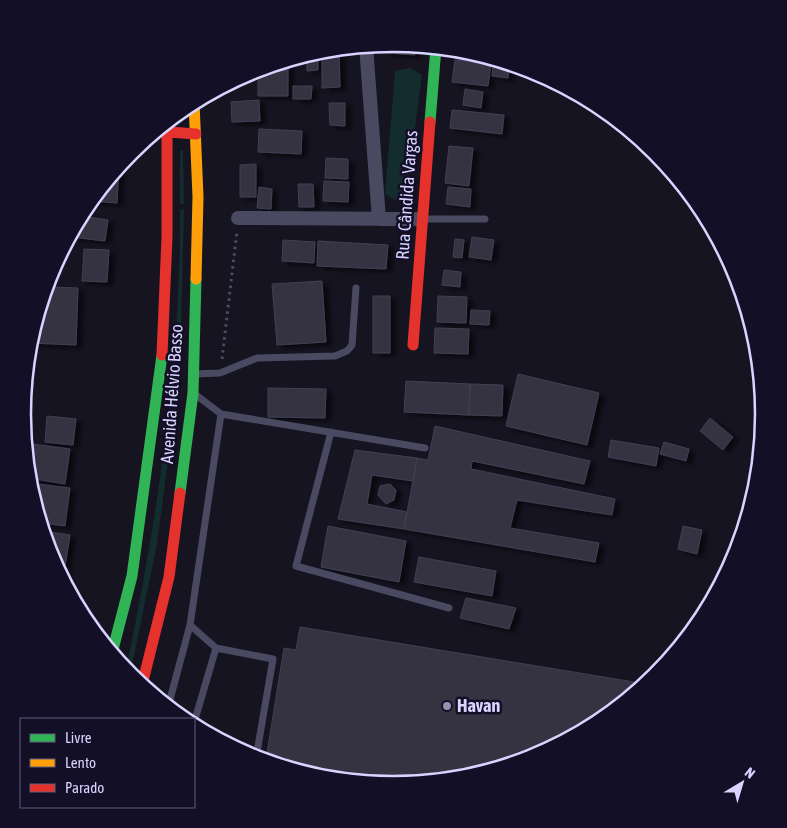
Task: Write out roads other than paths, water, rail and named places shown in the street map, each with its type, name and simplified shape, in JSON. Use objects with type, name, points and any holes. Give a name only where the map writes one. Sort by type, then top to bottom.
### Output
[{"type":"main road","name":"Rua Cândida Vargas","points":[[413,345],[435,55]]},
{"type":"main road","name":"Avenida Hélvio Basso","points":[[144,676],[169,577],[193,393],[198,197],[195,111]]},
{"type":"main road","points":[[170,129],[196,134]]},
{"type":"main road","name":"Avenida Hélvio Basso","points":[[114,645],[132,576],[163,351],[167,238],[164,134]]},
{"type":"street","points":[[367,53],[379,219]]},
{"type":"street","points":[[238,218],[422,219]]},
{"type":"lane","points":[[422,219],[485,219]]},
{"type":"lane","points":[[194,374],[220,373],[257,358],[335,356],[347,351],[352,345],[356,288]]},
{"type":"lane","points":[[193,393],[221,414],[425,448]]},
{"type":"lane","points":[[170,699],[190,625],[221,414]]},
{"type":"lane","points":[[331,432],[296,566],[449,608]]},
{"type":"lane","points":[[190,625],[216,648],[273,659],[257,750]]},
{"type":"lane","points":[[196,717],[216,648]]},
{"type":"place","name":"Havan","points":[[447,706]]}]
